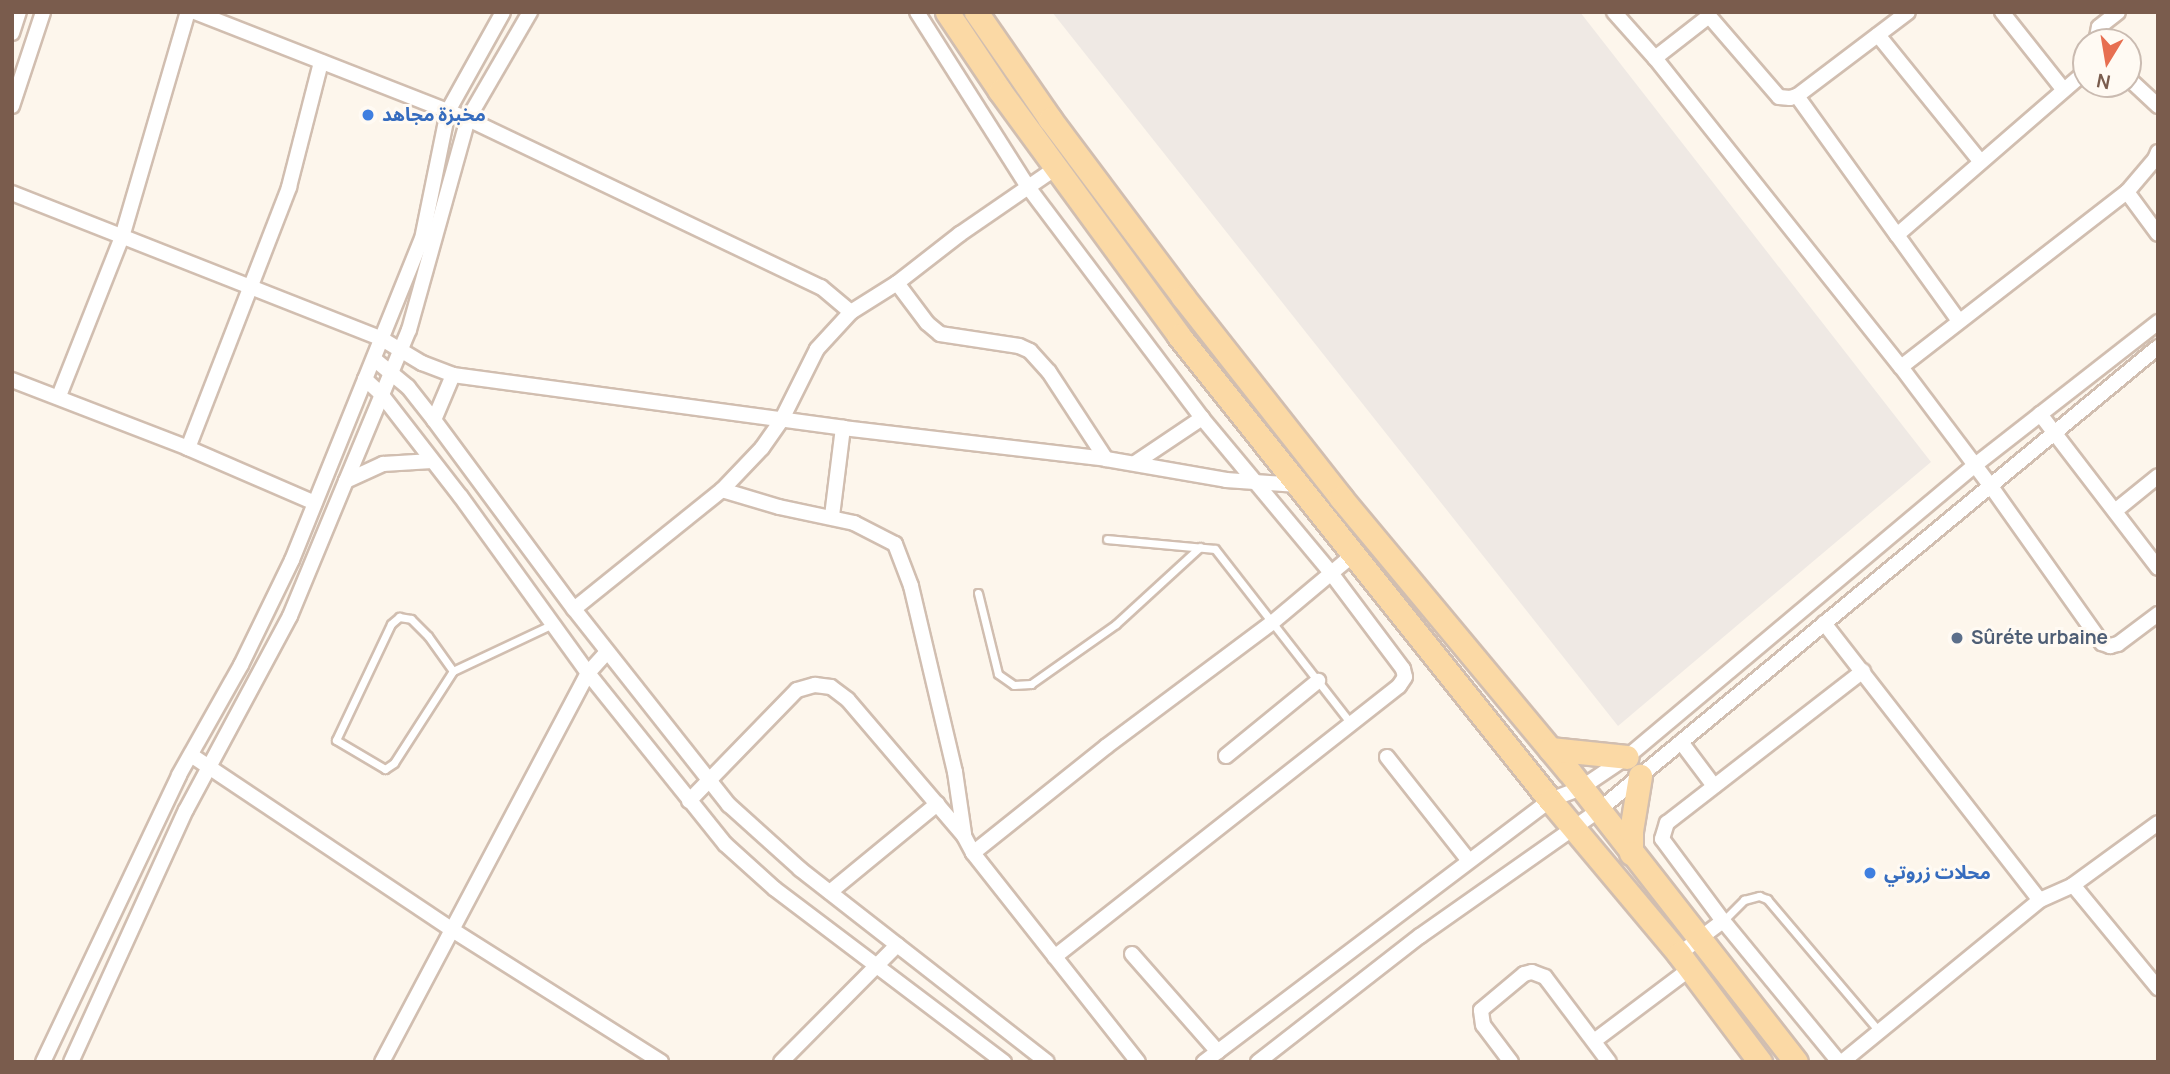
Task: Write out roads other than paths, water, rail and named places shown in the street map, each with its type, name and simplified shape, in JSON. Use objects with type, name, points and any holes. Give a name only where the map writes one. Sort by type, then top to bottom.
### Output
[{"type":"main road","points":[[947,12],[1056,168],[1179,336],[1550,800],[1684,962],[1760,1062]]},
{"type":"main road","points":[[976,12],[1050,118],[1183,297],[1341,498],[1600,810],[1796,1062]]},
{"type":"main road","points":[[1549,749],[1627,757]]},
{"type":"main road","points":[[1631,853],[1631,831],[1640,776]]},
{"type":"street","points":[[12,33],[19,12]]},
{"type":"street","points":[[12,106],[43,12]]},
{"type":"street","points":[[59,396],[122,237],[188,12]]},
{"type":"street","points":[[195,12],[468,119],[821,287],[851,312]]},
{"type":"street","points":[[43,1062],[191,755],[265,619],[422,239],[447,111],[503,12]]},
{"type":"street","points":[[71,1062],[208,769],[290,616],[380,394],[409,330],[468,119],[530,12]]},
{"type":"street","points":[[917,12],[1028,187],[1202,418],[1331,573],[1403,669],[1405,677],[1404,682],[1055,957]]},
{"type":"street","points":[[1614,12],[1655,58],[1901,366],[1990,485],[2102,643],[2110,646],[2118,644],[2158,614]]},
{"type":"street","points":[[1655,58],[1712,14],[1779,97],[1797,96],[1908,12]]},
{"type":"street","points":[[2002,12],[2063,89]]},
{"type":"street","points":[[2099,28],[2118,12]]},
{"type":"street","points":[[1878,35],[1980,160]]},
{"type":"street","points":[[188,448],[289,187],[321,62]]},
{"type":"street","points":[[1897,235],[2072,82]]},
{"type":"street","points":[[2142,91],[2158,106]]},
{"type":"street","points":[[1797,96],[1959,321]]},
{"type":"street","points":[[1901,366],[2127,192],[2158,152]]},
{"type":"street","points":[[574,609],[722,490],[762,448],[781,421],[817,349],[851,312],[897,284],[960,234],[1056,168]]},
{"type":"street","points":[[2127,192],[2158,234]]},
{"type":"street","points":[[12,193],[382,339],[400,351],[453,375],[781,421],[1106,459],[1226,480],[1298,485]]},
{"type":"street","points":[[897,284],[927,323],[940,334],[1019,346],[1038,357],[1106,459]]},
{"type":"street","points":[[1204,1062],[1550,800],[1581,788],[1627,757],[1974,466],[2158,322]]},
{"type":"street","points":[[1258,1062],[1420,936],[1600,810],[2158,347]]},
{"type":"street","points":[[374,359],[390,370],[434,420],[574,609],[729,805],[830,892],[1047,1062]]},
{"type":"street","points":[[434,420],[453,375]]},
{"type":"street","points":[[365,379],[380,394],[432,461],[588,673],[725,844],[775,889],[1004,1062]]},
{"type":"street","points":[[12,380],[188,448],[314,503]]},
{"type":"street","points":[[2040,414],[2158,568]]},
{"type":"street","points":[[1135,464],[1202,418]]},
{"type":"street","points":[[832,516],[843,428]]},
{"type":"street","points":[[346,481],[383,464],[432,461]]},
{"type":"street","points":[[2115,511],[2158,476]]},
{"type":"street","points":[[722,490],[779,507],[832,516],[854,523],[895,544],[911,586],[955,772],[964,836]]},
{"type":"street","points":[[972,853],[1107,746],[1273,622],[1354,554]]},
{"type":"street","points":[[1824,623],[2040,900]]},
{"type":"street","points":[[382,1062],[454,931],[588,673],[607,652]]},
{"type":"street","points":[[1863,671],[1668,824],[1662,839],[1723,921],[1840,1062],[2040,900],[2073,884],[2158,823]]},
{"type":"street","points":[[1226,756],[1318,681]]},
{"type":"street","points":[[689,801],[709,777],[797,690],[815,685],[831,687],[848,700],[964,836],[972,853],[1138,1062]]},
{"type":"street","points":[[1681,742],[1714,786]]},
{"type":"street","points":[[191,755],[208,769],[454,931],[661,1062]]},
{"type":"street","points":[[1387,757],[1469,861]]},
{"type":"street","points":[[830,892],[937,804]]},
{"type":"street","points":[[2073,884],[2158,988]]},
{"type":"street","points":[[1594,1041],[1684,962],[1700,939],[1723,921]]},
{"type":"street","points":[[781,1062],[897,945]]},
{"type":"street","points":[[1132,954],[1218,1052]]},
{"type":"street","points":[[1511,1062],[1483,1026],[1481,1010],[1524,974],[1532,972],[1545,977],[1609,1062]]},
{"type":"lane","points":[[1107,539],[1215,549],[1351,724]]},
{"type":"lane","points":[[978,593],[998,674],[1014,685],[1031,684],[1116,624],[1200,547]]},
{"type":"lane","points":[[453,671],[428,636],[411,619],[399,617],[391,624],[336,740],[385,769],[394,763],[453,671],[554,624]]},
{"type":"lane","points":[[1723,921],[1744,900],[1759,896],[1767,899],[1879,1031]]},
{"type":"place","name":"مخبزة مجاهد","points":[[368,115]]},
{"type":"place","name":"Sûréte urbaine","points":[[1957,638]]},
{"type":"place","name":"محلات زروتي","points":[[1870,873]]}]
